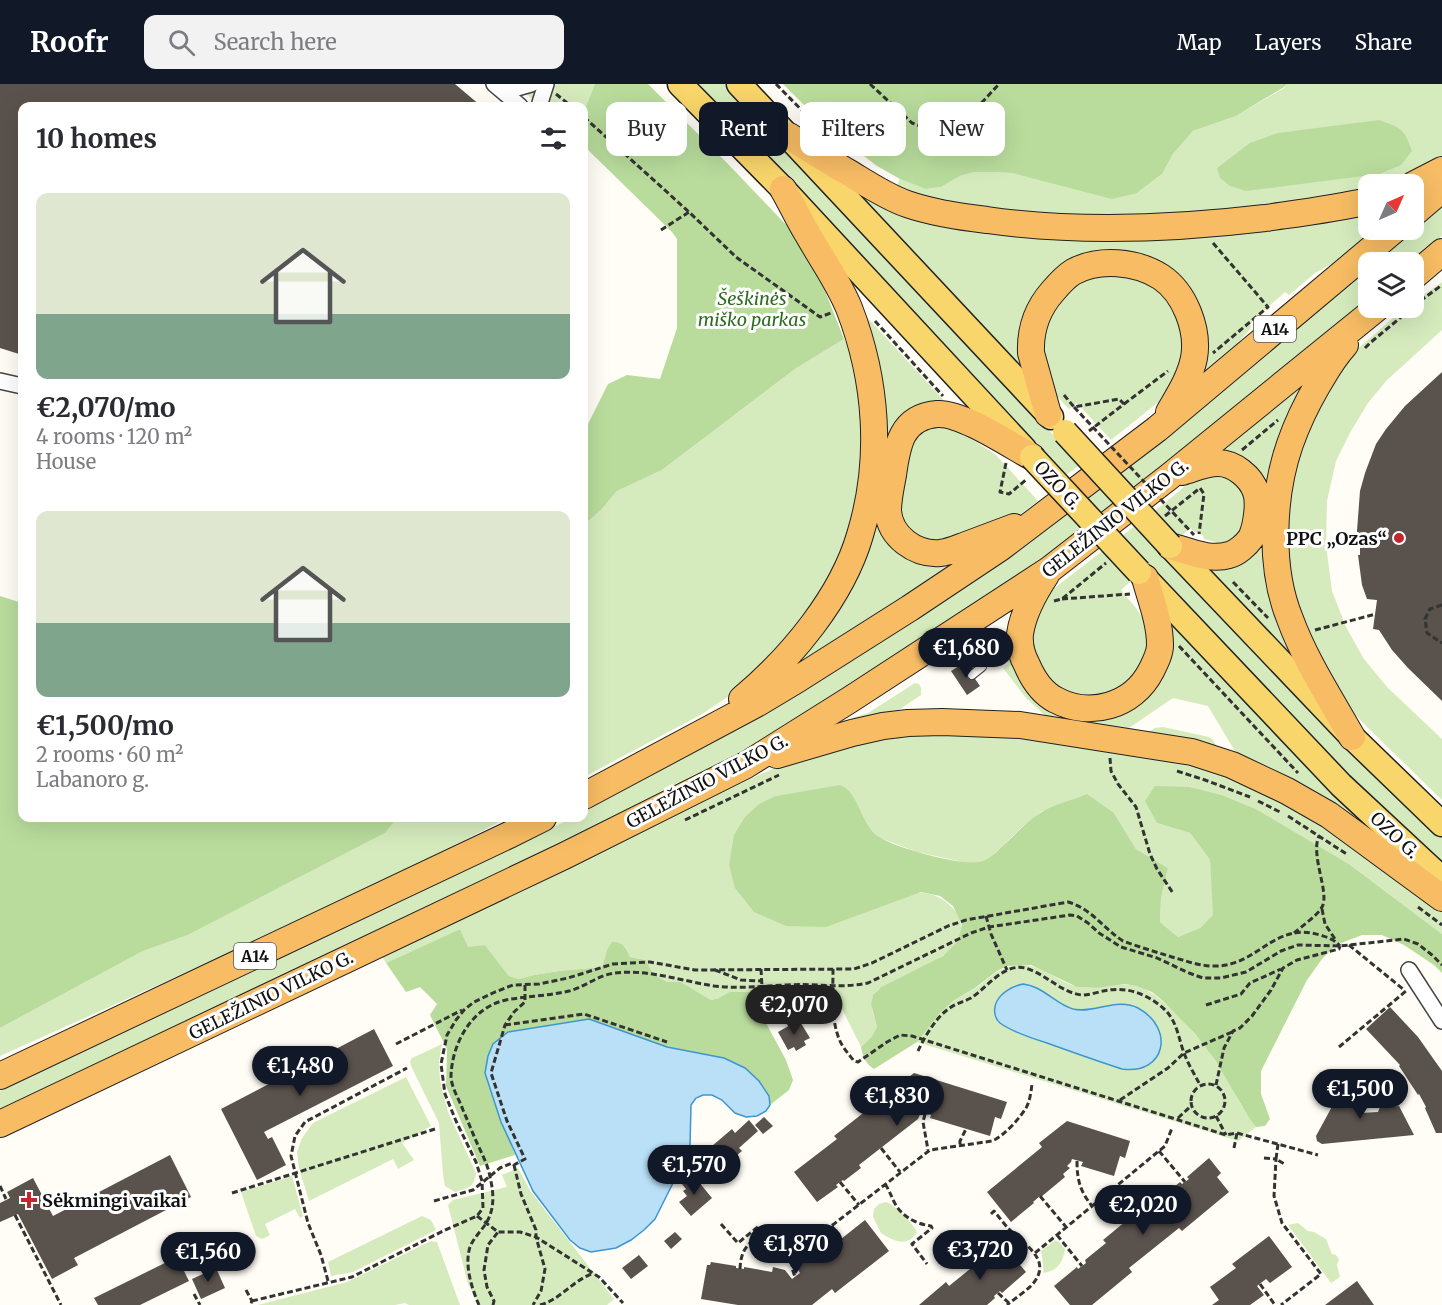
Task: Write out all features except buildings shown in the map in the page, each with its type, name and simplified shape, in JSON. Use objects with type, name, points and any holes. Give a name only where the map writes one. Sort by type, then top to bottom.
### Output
[{"type":"highway","points":[[789,136],[885,195],[908,204],[970,218],[1027,225],[1071,228],[1222,223],[1317,211],[1358,203]]},
{"type":"highway","points":[[1424,179],[1442,170]]},
{"type":"highway","points":[[706,730],[756,688],[781,663],[824,610],[860,537],[873,478],[875,434],[871,392],[858,336],[848,306],[831,272],[783,189]]},
{"type":"highway","points":[[1424,205],[1442,189]]},
{"type":"highway","name":"A14","points":[[588,794],[798,679],[1000,548],[1157,429],[1382,240]]},
{"type":"highway","points":[[1424,269],[1442,252]]},
{"type":"highway","points":[[1056,423],[1030,354],[1032,328],[1037,313],[1059,283],[1073,273],[1089,266],[1109,263],[1126,264],[1161,278],[1174,290],[1185,306],[1192,323],[1195,341],[1194,358],[1188,378],[1178,398],[1157,429]]},
{"type":"highway","points":[[1424,273],[1442,264]]},
{"type":"highway","name":"GELEŽINIO VILKO G.","points":[[0,1124],[554,861],[746,765],[1049,570],[1170,476],[1366,318]]},
{"type":"highway","points":[[1352,736],[1289,618],[1276,565],[1276,526],[1282,474],[1289,446],[1302,414],[1333,358],[1369,318]]},
{"type":"highway","points":[[1032,457],[953,416],[929,415],[919,419],[907,429],[900,440],[888,511],[892,526],[910,547],[942,553],[1045,514]]},
{"type":"highway","points":[[1170,476],[1218,463],[1229,465],[1240,471],[1250,481],[1257,493],[1258,507],[1251,538],[1231,555],[1206,556],[1170,546]]},
{"type":"highway","points":[[1049,570],[1037,588],[1020,634],[1023,658],[1030,674],[1040,687],[1055,699],[1072,706],[1090,709],[1119,702],[1134,693],[1147,678],[1155,662],[1160,648],[1158,625],[1138,581]]},
{"type":"highway","points":[[746,765],[883,726],[942,722],[1020,725],[1192,752],[1232,765],[1287,791],[1330,815],[1442,898]]},
{"type":"highway","name":"A14","points":[[0,1076],[535,822]]},
{"type":"main road","name":"OZO G.","points":[[680,84],[783,189],[1032,457],[1138,581],[1341,785],[1442,879]]},
{"type":"main road","points":[[739,84],[1170,546],[1352,736],[1442,824]]},
{"type":"street","points":[[494,84],[515,102]]},
{"type":"street","points":[[500,84],[517,88],[531,84]]},
{"type":"street","points":[[541,102],[546,84]]},
{"type":"street","points":[[0,381],[18,385]]},
{"type":"street","points":[[1410,981],[1442,1021]]},
{"type":"lane","points":[[972,675],[982,667]]},
{"type":"path","points":[[870,84],[912,123],[950,137],[999,84]]},
{"type":"path","points":[[588,121],[736,257],[819,317]]},
{"type":"path","points":[[661,230],[689,212]]},
{"type":"path","points":[[1424,298],[1442,285]]},
{"type":"path","points":[[1362,352],[1399,318]]},
{"type":"path","points":[[875,320],[955,408],[953,416]]},
{"type":"path","points":[[1119,399],[1074,408],[1194,535]]},
{"type":"path","points":[[1225,464],[1290,410],[1302,414]]},
{"type":"path","points":[[1000,492],[1006,459]]},
{"type":"path","points":[[1198,539],[1204,494]]},
{"type":"path","points":[[1218,557],[1220,571],[1240,588],[1270,620]]},
{"type":"path","points":[[1062,599],[1138,581]]},
{"type":"path","points":[[1442,605],[1430,609],[1425,620],[1427,633],[1442,643]]},
{"type":"path","points":[[1315,630],[1376,614]]},
{"type":"path","points":[[1158,625],[1301,777]]},
{"type":"path","points":[[1112,739],[1111,771],[1136,807],[1150,854],[1173,893]]},
{"type":"path","points":[[1174,770],[1250,797],[1284,813],[1319,836],[1316,842],[1325,900],[1322,909],[1325,924],[1340,946]]},
{"type":"path","points":[[681,821],[785,773]]},
{"type":"path","points":[[396,1044],[495,992],[513,986],[568,978],[613,964],[650,962],[694,969],[854,969],[966,920],[1068,902],[1089,911],[1123,941],[1204,966],[1227,966],[1246,958],[1270,942],[1294,933],[1322,909]]},
{"type":"path","points":[[478,1305],[468,1264],[469,1248],[486,1223],[493,1208],[494,1195],[490,1175],[451,1080],[452,1064],[455,1050],[465,1030],[484,1010],[503,1001],[572,990],[615,973],[640,973],[723,987],[809,984],[853,986],[868,982],[971,933],[989,927],[1070,915],[1077,916],[1121,947],[1157,958],[1189,974],[1203,978],[1221,978],[1246,972],[1281,951],[1298,945],[1340,946],[1404,939],[1418,945],[1442,965]]},
{"type":"path","points":[[986,916],[1008,971]]},
{"type":"path","points":[[1294,933],[1314,933],[1335,939]]},
{"type":"path","points":[[1339,1047],[1410,981],[1349,945]]},
{"type":"path","points":[[1134,951],[1136,946]]},
{"type":"path","points":[[1206,1005],[1241,994],[1250,983],[1296,960],[1339,949],[1340,946]]},
{"type":"path","points":[[918,1051],[923,1040],[947,1010],[972,997],[989,982],[1008,971],[1014,968],[1026,968],[1074,993],[1081,995],[1122,989],[1142,994],[1163,1008],[1172,1018],[1184,1053],[1200,1085]]},
{"type":"path","points":[[1119,1101],[1168,1068],[1184,1053],[1240,1028],[1271,990],[1283,968]]},
{"type":"path","points":[[713,969],[741,980],[762,981]]},
{"type":"path","points":[[761,969],[762,987]]},
{"type":"path","points":[[833,969],[837,1035],[854,1061],[858,1062],[900,1035],[912,1036],[1226,1135],[1237,1133],[1318,1155]]},
{"type":"path","points":[[434,1201],[473,1190],[500,1168],[512,1163],[514,1165],[525,1159],[507,1121],[490,1073],[505,1025],[525,1002],[525,984]]},
{"type":"path","points":[[246,1290],[251,1303],[352,1276],[477,1216],[483,1208],[482,1181],[476,1162],[445,1094],[441,1064],[447,1035],[464,1010]]},
{"type":"path","points":[[505,1025],[584,1014],[667,1042]]},
{"type":"path","points":[[1216,1085],[1224,1048],[1233,1032]]},
{"type":"path","points":[[328,1282],[321,1255],[308,1223],[291,1156],[295,1136],[305,1122],[406,1068]]},
{"type":"path","points":[[721,1224],[738,1243],[759,1226],[764,1232],[780,1240],[794,1243],[817,1237],[929,1151],[936,1148],[992,1141],[1003,1135],[1025,1110],[1032,1084]]},
{"type":"path","points":[[1200,1085],[1216,1085],[1226,1097],[1224,1108],[1216,1116],[1211,1118],[1196,1113],[1192,1105],[1193,1093],[1200,1085]]},
{"type":"path","points":[[1177,1119],[1192,1105]]},
{"type":"path","points":[[925,1114],[923,1122],[929,1151]]},
{"type":"path","points":[[1216,1116],[1226,1135]]},
{"type":"path","points":[[1035,1253],[1165,1146],[1172,1128]]},
{"type":"path","points":[[232,1193],[435,1129]]},
{"type":"path","points":[[960,1145],[966,1129]]},
{"type":"path","points":[[1234,1148],[1237,1133]]},
{"type":"path","points":[[1278,1144],[1274,1196],[1282,1223],[1320,1274],[1281,1305]]},
{"type":"path","points":[[881,1148],[900,1173]]},
{"type":"path","points":[[1159,1151],[1185,1182]]},
{"type":"path","points":[[1264,1158],[1276,1160],[1286,1166]]},
{"type":"path","points":[[1077,1161],[1080,1187],[1092,1206]]},
{"type":"path","points":[[514,1165],[521,1194],[536,1230],[545,1269],[541,1291],[533,1305]]},
{"type":"path","points":[[840,1182],[858,1205]]},
{"type":"path","points":[[885,1184],[897,1208],[912,1221],[920,1225],[931,1226],[932,1228],[912,1244],[927,1263]]},
{"type":"path","points":[[0,1186],[6,1199]]},
{"type":"path","points":[[1110,1191],[1132,1220]]},
{"type":"path","points":[[1040,1196],[1066,1227]]},
{"type":"path","points":[[991,1214],[994,1212],[1009,1230],[1035,1253],[1040,1261],[1039,1275],[1034,1283],[1008,1304],[998,1293]]},
{"type":"path","points":[[15,1215],[61,1305]]},
{"type":"path","points":[[477,1216],[498,1232],[519,1232],[536,1237],[598,1276],[622,1303]]},
{"type":"path","points":[[831,1226],[840,1243]]},
{"type":"path","points":[[498,1232],[488,1245],[484,1270],[493,1303],[501,1305]]},
{"type":"path","points":[[740,1269],[743,1250],[764,1232]]},
{"type":"path","points":[[1057,1235],[1082,1266]]},
{"type":"path","points":[[794,1243],[792,1268],[795,1277]]},
{"type":"path","points":[[540,1305],[549,1303],[585,1276],[594,1274]]},
{"type":"path","points":[[1260,1284],[1275,1305]]},
{"type":"path","points":[[194,1294],[200,1305]]},
{"type":"green space","points":[[515,84],[595,84],[588,102],[535,102]]},
{"type":"green space","name":"Šeškinės miško parkas","points":[[595,84],[648,84],[666,102],[606,102],[606,156],[687,156],[687,123],[699,135],[699,156],[720,156],[791,230],[816,268],[844,339],[795,369],[662,470],[617,491],[588,521],[588,424],[608,384],[627,375],[660,379],[677,328],[677,239],[588,150],[588,102]]},
{"type":"green space","points":[[699,84],[726,84],[744,102],[716,102]]},
{"type":"green space","points":[[783,84],[1287,84],[1236,116],[1193,131],[1173,154],[1162,174],[1137,193],[1112,199],[1012,173],[974,172],[960,176],[941,187],[926,189],[900,179],[864,156],[906,156],[906,102],[801,102]]},
{"type":"green space","points":[[1287,84],[1442,84],[1442,159],[1415,174],[1358,174],[1358,192],[1165,220],[1002,212],[893,193],[900,179],[927,189],[941,187],[960,176],[974,172],[989,172],[1012,173],[1137,193],[1162,174],[1173,154],[1193,131],[1236,116]]},
{"type":"green space","points":[[1379,120],[1401,130],[1412,151],[1401,165],[1379,174],[1358,174],[1358,177],[1246,191],[1230,186],[1220,178],[1217,168],[1250,143],[1278,133]]},
{"type":"green space","points":[[788,148],[1080,465],[1066,475],[766,156],[788,156]]},
{"type":"green space","points":[[847,181],[963,224],[1358,210],[1358,240],[1367,240],[1352,253],[1315,273],[1289,295],[1285,292],[1250,323],[1251,328],[1222,361],[1200,378],[1170,276],[1056,273],[1034,384]]},
{"type":"green space","points":[[1442,202],[1442,236],[1423,252],[1384,252],[1398,240],[1424,240],[1424,218]]},
{"type":"green space","points":[[1102,273],[1147,279],[1170,298],[1188,350],[1166,396],[1111,440],[1077,403],[1069,409],[1050,389],[1037,339],[1065,288]]},
{"type":"green space","points":[[1358,273],[1358,306],[1074,539],[779,733],[536,861],[0,1113],[0,1091],[403,901],[564,822],[588,822],[588,809],[766,709]]},
{"type":"green space","points":[[1442,282],[1442,330],[1386,381],[1368,403],[1351,431],[1336,461],[1327,501],[1326,545],[1332,591],[1346,627],[1364,659],[1388,688],[1442,739],[1442,800],[1361,721],[1345,703],[1312,656],[1282,562],[1299,433],[1346,359],[1393,318],[1424,318],[1424,295]]},
{"type":"green space","points":[[864,314],[950,407],[885,457],[883,382]]},
{"type":"green space","points":[[844,339],[861,368],[865,392],[858,516],[822,597],[747,684],[702,714],[588,775],[588,521],[617,491],[662,470],[795,369]]},
{"type":"green space","points":[[1313,373],[1266,497],[1316,686],[1201,561],[1218,564],[1263,498],[1212,458]]},
{"type":"green space","points":[[936,421],[960,431],[996,455],[1038,501],[1011,521],[937,546],[899,525],[906,446],[927,423]]},
{"type":"green space","points":[[1215,470],[1245,487],[1246,522],[1237,539],[1220,546],[1204,539],[1203,535],[1190,528],[1164,552],[1365,762],[1442,837],[1442,864],[1366,794],[1148,566],[1121,590],[1148,627],[1152,641],[1134,682],[1100,699],[1061,693],[1038,671],[1028,626],[1048,593],[1190,482]]},
{"type":"green space","points":[[879,504],[893,543],[989,543],[781,678]]},
{"type":"green space","points":[[0,596],[18,602],[18,822],[394,822],[385,833],[188,935],[143,951],[0,1028]]},
{"type":"green space","points":[[1169,619],[1416,870],[1242,763],[1208,706],[1173,698],[1123,732],[1049,719],[1026,698],[1003,668],[1009,663],[1003,655],[997,659],[998,652],[1006,648],[1010,650],[1015,666],[1111,715]]},
{"type":"green space","points":[[915,683],[921,688],[921,695],[894,713],[853,722],[852,718],[868,713]]},
{"type":"green space","points":[[1163,727],[1209,737],[1222,756],[1144,735],[1155,728]]},
{"type":"green space","points":[[985,732],[1195,760],[1287,796],[1442,906],[1442,934],[1349,864],[1256,809],[1222,795],[1190,787],[1157,823],[1190,833],[1210,860],[1214,915],[1200,928],[1178,937],[1160,922],[1161,898],[1168,868],[1136,849],[1114,813],[1042,811],[991,857],[980,863],[967,863],[917,852],[880,838],[868,827],[851,792],[893,901],[917,893],[932,895],[954,909],[961,924],[958,941],[946,953],[930,964],[877,990],[872,1003],[877,1027],[861,1047],[833,991],[797,993],[760,1012],[750,993],[729,992],[711,1000],[681,982],[667,982],[653,974],[646,960],[630,957],[624,946],[607,950],[602,967],[559,971],[519,979],[509,976],[485,945],[468,948],[460,929],[386,963],[380,953],[732,787],[810,755],[901,734]]},
{"type":"green space","points":[[840,785],[852,795],[868,826],[881,838],[901,847],[962,862],[983,861],[1040,813],[1087,794],[1114,813],[1136,849],[1168,868],[1161,898],[1160,922],[1178,937],[1200,928],[1213,915],[1210,860],[1190,833],[1157,823],[1145,801],[1155,786],[1190,787],[1222,795],[1256,809],[1349,864],[1442,934],[1442,973],[1404,945],[1382,935],[1362,935],[1336,945],[1322,959],[1307,980],[1261,1071],[1261,1094],[1270,1119],[1265,1126],[1256,1127],[1215,1060],[1195,1034],[1152,992],[1125,984],[1096,988],[1077,987],[1031,965],[1007,966],[997,971],[953,1001],[939,1014],[917,1042],[874,1069],[865,1059],[861,1047],[877,1027],[871,1004],[873,995],[881,987],[943,956],[958,941],[962,925],[953,906],[940,896],[921,892],[826,927],[786,926],[754,912],[735,888],[729,865],[734,835],[745,817],[759,804],[776,796]]},
{"type":"green space","points":[[394,822],[499,822],[365,892],[0,1056],[0,1028],[143,951],[188,935],[385,833]]},
{"type":"green space","points":[[460,929],[468,947],[485,945],[509,976],[519,979],[559,971],[602,967],[607,950],[612,942],[616,942],[624,946],[630,957],[646,960],[653,974],[667,982],[681,982],[711,1000],[729,992],[750,992],[786,1060],[793,1080],[789,1090],[770,1105],[769,1096],[745,1068],[724,1058],[667,1047],[589,1019],[508,1032],[511,1145],[515,1155],[480,1166],[446,1086],[447,1049],[430,1015],[437,1004],[420,987],[406,992],[386,963]]},
{"type":"green space","points":[[1021,965],[1037,968],[1080,987],[1128,985],[1142,988],[1153,994],[1179,1017],[1206,1048],[1256,1127],[1238,1141],[917,1042],[928,1026],[951,1003],[976,988],[996,972]],"holes":[[[1030,984],[1074,1009],[1148,1015],[1028,1036],[997,1019],[1016,986]]]},
{"type":"green space","points":[[442,1044],[439,1061],[443,1094],[448,1112],[476,1173],[470,1187],[455,1192],[445,1186],[439,1123],[410,1061]]},
{"type":"green space","points":[[406,1077],[431,1126],[402,1143],[414,1160],[398,1169],[393,1159],[309,1201],[299,1168],[297,1152],[302,1138],[313,1123]]},
{"type":"green space","points":[[518,1168],[531,1192],[614,1299],[607,1305],[479,1305],[468,1284],[448,1205],[453,1200],[507,1187],[502,1175]]},
{"type":"green space","points":[[292,1176],[303,1216],[300,1218],[295,1209],[265,1224],[270,1235],[262,1239],[256,1236],[241,1192]]},
{"type":"green space","points":[[886,1202],[899,1210],[915,1228],[917,1232],[909,1240],[900,1242],[881,1233],[873,1217],[874,1209]]},
{"type":"green space","points":[[422,1216],[431,1220],[436,1230],[353,1272],[331,1276],[328,1262]]},
{"type":"green space","points":[[1298,1223],[1308,1231],[1326,1239],[1332,1254],[1339,1259],[1337,1265],[1340,1277],[1331,1283],[1288,1225]]},
{"type":"green space","points":[[1055,1240],[1065,1249],[1063,1258],[1056,1268],[1043,1273],[1041,1251]]},
{"type":"green space","points":[[431,1241],[437,1242],[460,1305],[409,1305],[405,1303],[395,1305],[258,1305],[347,1282]]},
{"type":"water","points":[[1023,984],[1037,988],[1073,1009],[1081,1010],[1122,1004],[1138,1008],[1150,1017],[1161,1038],[1156,1058],[1148,1065],[1137,1069],[1122,1069],[1029,1037],[1005,1026],[996,1018],[996,1004],[1005,992]]},
{"type":"water","points":[[589,1019],[667,1047],[724,1058],[745,1068],[759,1081],[769,1096],[770,1105],[766,1111],[757,1116],[746,1117],[735,1113],[722,1100],[712,1095],[696,1098],[691,1105],[690,1146],[655,1219],[631,1240],[616,1248],[591,1252],[580,1248],[570,1240],[533,1191],[501,1122],[485,1073],[493,1044],[508,1032]]},
{"type":"place","name":"PPC „Ozas“","points":[[1399,538]]},
{"type":"place","name":"Sėkmingi vaikai","points":[[29,1200]]}]
